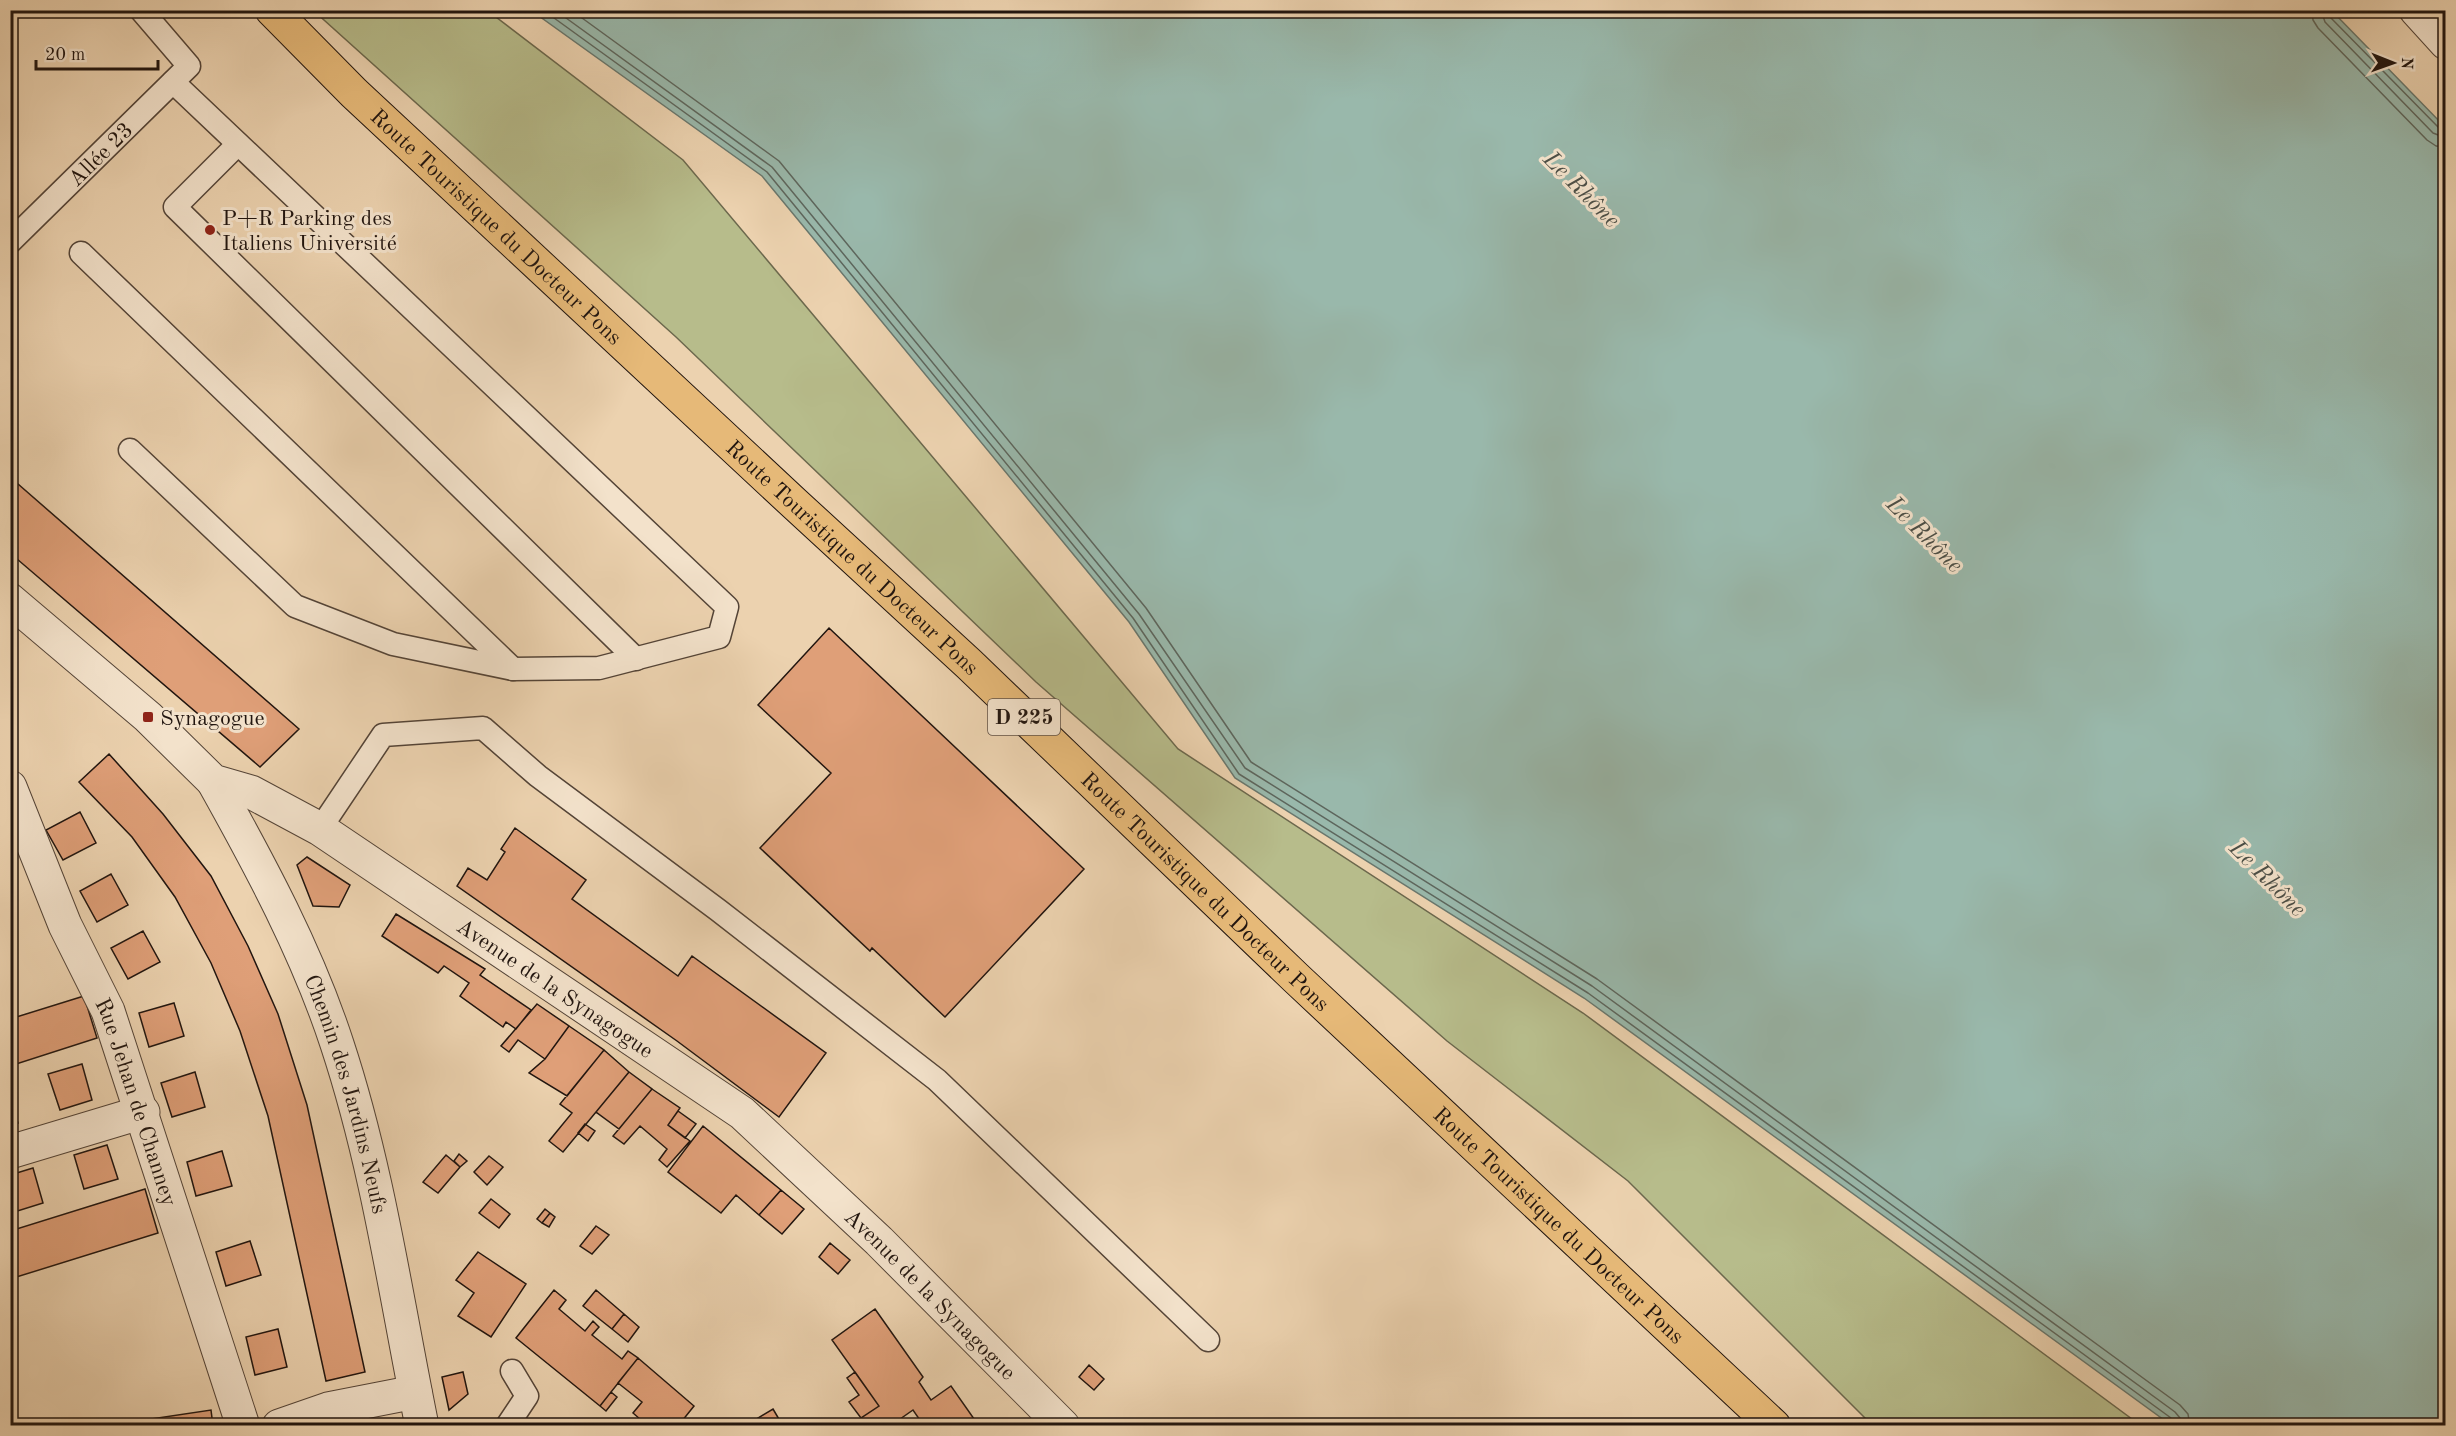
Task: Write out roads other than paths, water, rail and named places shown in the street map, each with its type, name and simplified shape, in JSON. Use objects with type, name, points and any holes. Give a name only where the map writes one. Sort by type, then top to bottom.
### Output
[{"type":"highway","name":"Route Touristique du Docteur Pons","points":[[272,10],[354,93],[969,664],[1305,986],[1774,1425]]},
{"type":"street","points":[[2416,10],[2445,43]]},
{"type":"street","name":"Avenue de la Synagogue","points":[[10,600],[148,717],[213,781],[251,792],[320,828],[742,1113],[879,1241],[1063,1425]]},
{"type":"street","name":"Chemin des Jardins Neufs","points":[[213,781],[289,926],[337,1042],[357,1110],[376,1191],[422,1425]]},
{"type":"street","name":"Rue Jehan de Channey","points":[[10,787],[65,926],[108,1011],[143,1112],[243,1425]]},
{"type":"street","points":[[10,1152],[143,1112]]},
{"type":"street","points":[[279,1425],[328,1410],[415,1392]]},
{"type":"lane","points":[[129,450],[295,606],[393,644],[513,669],[599,668],[719,637],[727,607],[238,144],[181,74],[141,10]]},
{"type":"lane","name":"Allée 23","points":[[10,242],[181,74]]},
{"type":"lane","points":[[238,144],[175,207],[636,659]]},
{"type":"lane","points":[[81,253],[513,669]]},
{"type":"lane","points":[[320,828],[383,735],[483,728],[538,776],[718,910],[937,1080],[1208,1340]]},
{"type":"lane","points":[[507,1425],[527,1395],[512,1371]]},
{"type":"water","name":"Le Rhône","points":[[532,11],[2332,11],[2445,127],[2445,1425],[2171,1425],[1584,998],[1235,778],[1129,622],[762,176]]},
{"type":"place","name":"P+R Parking des Italiens Université","points":[[210,230]]},
{"type":"place","name":"Synagogue","points":[[148,717]]}]
